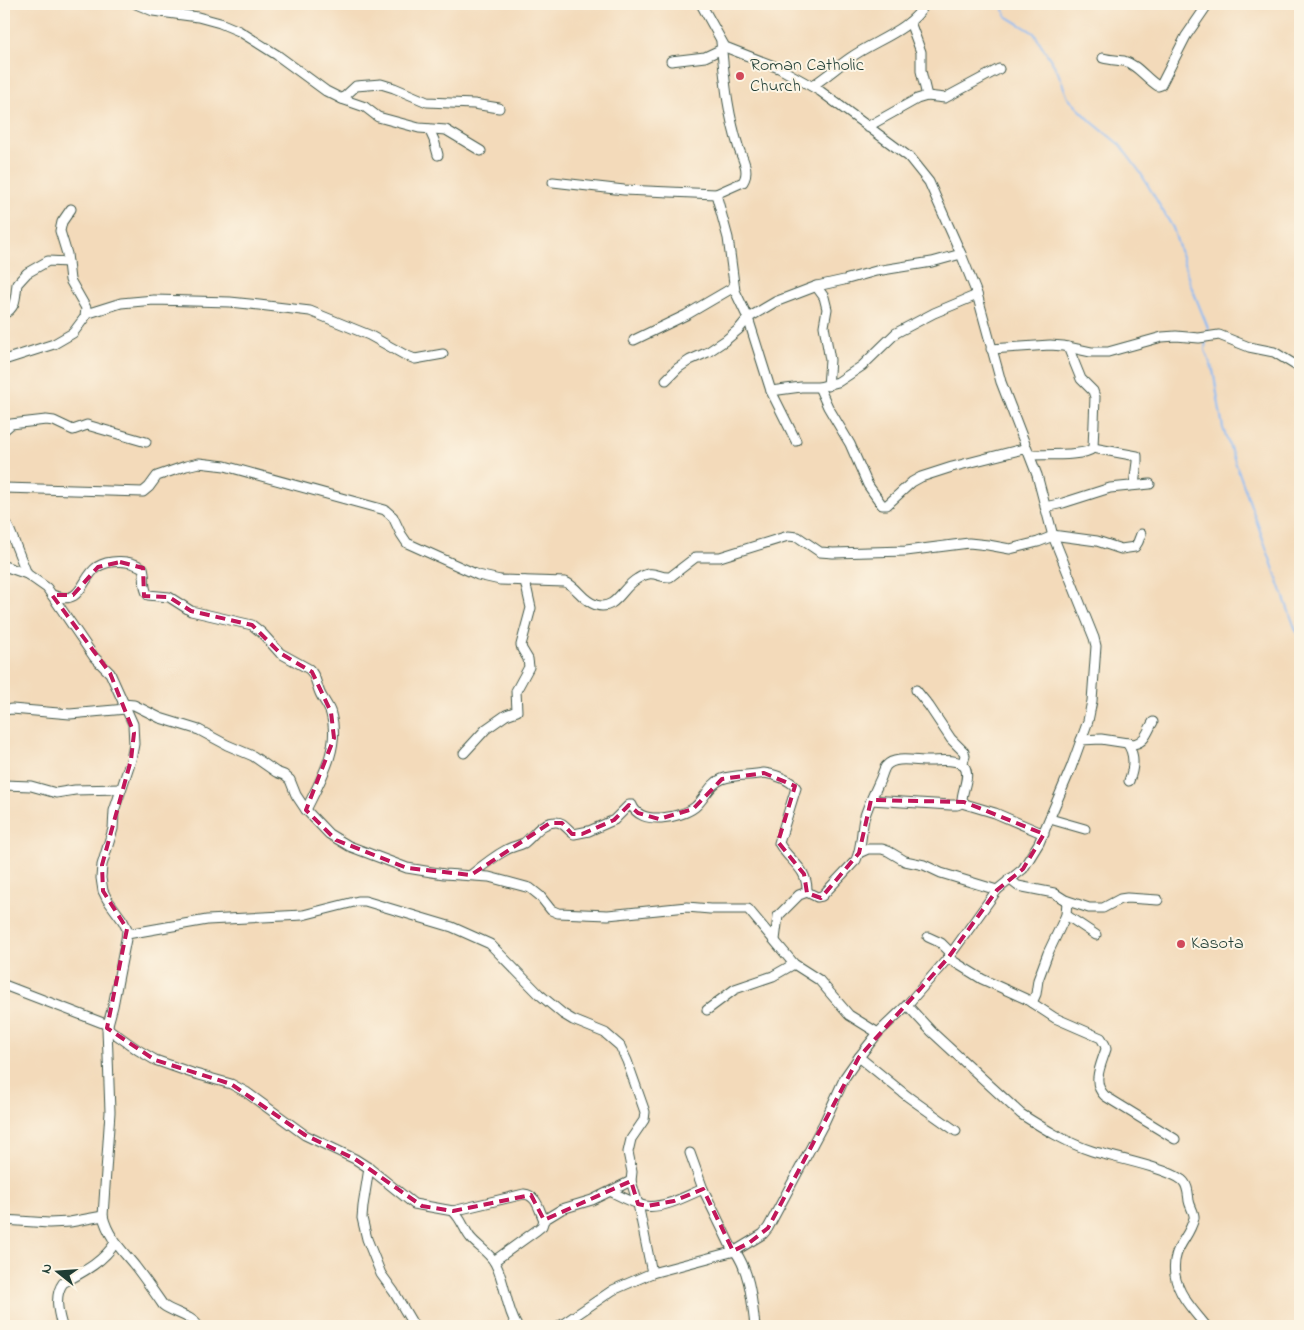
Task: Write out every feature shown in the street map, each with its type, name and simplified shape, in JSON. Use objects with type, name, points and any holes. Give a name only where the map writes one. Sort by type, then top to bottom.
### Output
[{"type":"street","points":[[136,4],[153,12],[209,19],[239,31],[276,54],[326,91],[365,107],[382,119],[419,128],[446,130],[481,151]]},
{"type":"street","points":[[553,182],[624,190],[716,194],[743,182],[747,174],[727,104],[722,46],[701,4]]},
{"type":"street","points":[[812,86],[871,44],[910,22],[918,15],[925,4]]},
{"type":"street","points":[[1103,58],[1112,61],[1124,61],[1144,74],[1154,84],[1160,85],[1186,36],[1208,4]]},
{"type":"street","points":[[910,22],[921,52],[922,71],[927,96]]},
{"type":"street","points":[[671,61],[705,57],[722,46]]},
{"type":"street","points":[[560,1326],[613,1290],[652,1273],[734,1251],[763,1234],[824,1123],[845,1077],[859,1057],[878,1033],[907,1005],[949,956],[997,890],[1023,869],[1044,834],[1081,740],[1090,711],[1096,646],[1091,628],[1052,535],[1037,475],[1007,398],[991,349],[977,295],[933,190],[924,174],[908,157],[812,86],[779,68],[722,46]]},
{"type":"street","points":[[866,127],[917,99],[927,96],[945,98],[999,70]]},
{"type":"street","points":[[342,99],[356,86],[380,84],[394,88],[424,102],[474,104],[499,108]]},
{"type":"street","points":[[429,129],[438,156]]},
{"type":"street","points":[[716,194],[728,238],[734,287],[748,318],[771,391],[796,441]]},
{"type":"street","points":[[4,360],[54,344],[73,333],[86,314],[86,308],[70,280],[68,262],[60,230],[62,222],[71,209]]},
{"type":"street","points":[[666,380],[678,368],[726,340],[748,318],[775,302],[816,286],[876,271],[932,262],[961,254]]},
{"type":"street","points":[[4,314],[14,306],[17,284],[27,273],[50,261],[68,262]]},
{"type":"street","points":[[816,286],[824,297],[827,309],[824,326],[830,360],[824,387],[828,407],[850,444],[868,485],[882,505],[887,505],[912,482],[921,477],[952,467],[1028,452],[1079,453],[1090,451],[1093,448],[1137,456],[1138,462],[1134,485]]},
{"type":"street","points":[[634,340],[686,315],[734,287]]},
{"type":"street","points":[[771,391],[801,387],[824,387],[838,382],[862,366],[896,332],[977,295]]},
{"type":"street","points":[[86,314],[121,303],[154,300],[259,305],[310,311],[369,335],[415,359],[443,354]]},
{"type":"street","points":[[991,349],[1034,345],[1108,352],[1162,337],[1199,338],[1219,335],[1249,347],[1274,352],[1300,368]]},
{"type":"street","points":[[1068,347],[1081,379],[1095,397],[1093,448]]},
{"type":"street","points":[[4,430],[11,424],[50,420],[73,430],[88,425],[146,442]]},
{"type":"street","points":[[4,488],[143,492],[157,476],[186,466],[199,463],[225,466],[384,510],[393,516],[404,540],[411,546],[484,577],[500,580],[565,582],[574,586],[580,595],[587,600],[595,604],[607,606],[613,603],[630,583],[647,574],[657,573],[667,578],[696,557],[720,557],[788,536],[798,537],[820,552],[833,553],[906,551],[968,543],[1010,549],[1031,544],[1052,535],[1097,541],[1121,549],[1135,546],[1141,534]]},
{"type":"street","points":[[1045,507],[1110,488],[1150,484]]},
{"type":"street","points":[[4,519],[28,574]]},
{"type":"street","points":[[52,595],[65,597],[79,592],[98,567],[120,562],[132,563],[142,568],[144,588],[148,594],[169,597],[191,611],[252,625],[280,653],[309,668],[331,712],[334,738],[331,754],[306,810]]},
{"type":"street","points":[[4,566],[28,574],[47,588],[94,657],[110,673],[133,724],[134,744],[131,760],[114,811],[113,829],[102,866],[102,878],[107,899],[127,929],[108,1026],[110,1112],[103,1216],[105,1225],[115,1243],[134,1265],[163,1305],[195,1322],[198,1326]]},
{"type":"street","points":[[464,753],[486,729],[506,715],[517,711],[516,691],[529,667],[528,659],[521,645],[531,608],[525,581]]},
{"type":"street","points":[[916,690],[951,739],[964,752],[965,756],[962,765]]},
{"type":"street","points":[[4,710],[70,714],[124,707],[140,708],[160,718],[199,730],[253,756],[290,780],[296,795],[306,810],[336,840],[407,868],[444,874],[489,877],[530,888],[540,896],[551,910],[558,913],[608,915],[676,907],[748,909],[794,964],[819,980],[849,1015],[878,1033]]},
{"type":"street","points":[[1081,740],[1102,739],[1134,744],[1143,740],[1153,722]]},
{"type":"street","points":[[1127,743],[1132,751],[1134,765],[1129,781]]},
{"type":"street","points":[[859,854],[864,820],[871,800],[885,767],[893,762],[905,760],[929,762],[944,760],[962,765],[965,768],[966,780],[962,796],[964,802]]},
{"type":"street","points":[[471,875],[503,851],[523,843],[535,830],[550,823],[562,823],[570,832],[582,834],[614,820],[629,805],[632,805],[638,814],[659,819],[693,809],[715,783],[722,779],[764,773],[791,783],[796,788],[779,843],[804,874],[807,892]]},
{"type":"street","points":[[4,785],[31,786],[56,793],[92,789],[121,789]]},
{"type":"street","points":[[871,800],[950,805],[964,802],[1044,834]]},
{"type":"street","points":[[1050,819],[1085,829]]},
{"type":"street","points":[[775,940],[778,916],[799,895],[807,892],[817,897],[822,896],[847,870],[859,854],[868,849],[882,849],[906,861],[997,890]]},
{"type":"street","points":[[1009,880],[1026,889],[1054,893],[1067,901],[1097,909],[1120,899],[1158,900]]},
{"type":"street","points":[[127,934],[208,920],[303,915],[358,901],[365,901],[452,927],[490,944],[539,994],[563,1014],[573,1020],[605,1032],[624,1052],[645,1112],[644,1120],[629,1146],[628,1152],[631,1181],[638,1204],[652,1273]]},
{"type":"street","points":[[1032,1003],[1040,975],[1066,915],[1067,901]]},
{"type":"street","points":[[1066,915],[1096,935]]},
{"type":"street","points":[[928,937],[941,943],[949,956],[982,979],[1101,1038],[1106,1049],[1098,1077],[1100,1091],[1175,1140]]},
{"type":"street","points":[[708,1010],[735,989],[773,976],[794,964]]},
{"type":"street","points":[[4,985],[108,1026],[138,1050],[155,1060],[232,1084],[305,1135],[355,1159],[369,1168],[414,1204],[453,1211],[529,1194],[535,1199],[544,1220]]},
{"type":"street","points":[[1036,992],[1046,1012]]},
{"type":"street","points":[[907,1005],[932,1032],[1022,1114],[1038,1125],[1082,1147],[1168,1173],[1183,1181],[1189,1193],[1189,1201],[1194,1214],[1190,1228],[1180,1244],[1175,1259],[1175,1275],[1181,1292],[1206,1326]]},
{"type":"street","points":[[859,1057],[907,1096],[956,1131]]},
{"type":"street","points":[[690,1153],[703,1189],[734,1251],[741,1259],[749,1283],[755,1326]]},
{"type":"street","points":[[369,1168],[362,1206],[362,1218],[367,1239],[381,1274],[414,1326]]},
{"type":"street","points":[[494,1261],[542,1226],[544,1220],[562,1209],[612,1192],[631,1181]]},
{"type":"street","points":[[612,1192],[638,1204],[650,1206],[666,1204],[703,1189]]},
{"type":"street","points":[[453,1211],[469,1236],[494,1261],[501,1278],[510,1315],[517,1326]]},
{"type":"street","points":[[4,1220],[63,1222],[103,1216]]},
{"type":"street","points":[[62,1326],[58,1306],[60,1287],[63,1282],[94,1265],[110,1251],[115,1243]]},
{"type":"highlighted area","points":[[120,562],[143,568],[144,596],[169,597],[191,611],[252,625],[280,653],[312,672],[331,712],[334,738],[306,810],[336,840],[407,868],[471,875],[550,823],[562,823],[572,834],[582,834],[614,820],[629,805],[638,813],[659,819],[693,809],[722,779],[764,773],[795,786],[778,842],[804,874],[807,893],[821,898],[859,853],[871,800],[964,802],[1044,834],[1023,869],[997,890],[948,958],[859,1057],[768,1228],[749,1243],[733,1251],[703,1189],[674,1201],[647,1206],[638,1204],[631,1181],[544,1220],[531,1195],[453,1211],[422,1206],[355,1159],[305,1135],[231,1084],[155,1060],[107,1028],[127,929],[103,891],[102,865],[131,760],[134,733],[110,673],[52,595],[73,595],[98,567]]},
{"type":"waterway","points":[[1002,4],[1006,16],[1034,33],[1057,70],[1068,98],[1092,122],[1120,145],[1140,172],[1173,228],[1190,283],[1208,328],[1207,334]]},
{"type":"waterway","points":[[1206,339],[1205,350],[1213,370],[1223,428],[1295,628],[1300,637]]},
{"type":"place","name":"Roman Catholic Church","points":[[740,76]]},
{"type":"place","name":"Kasota","points":[[1181,944]]}]
